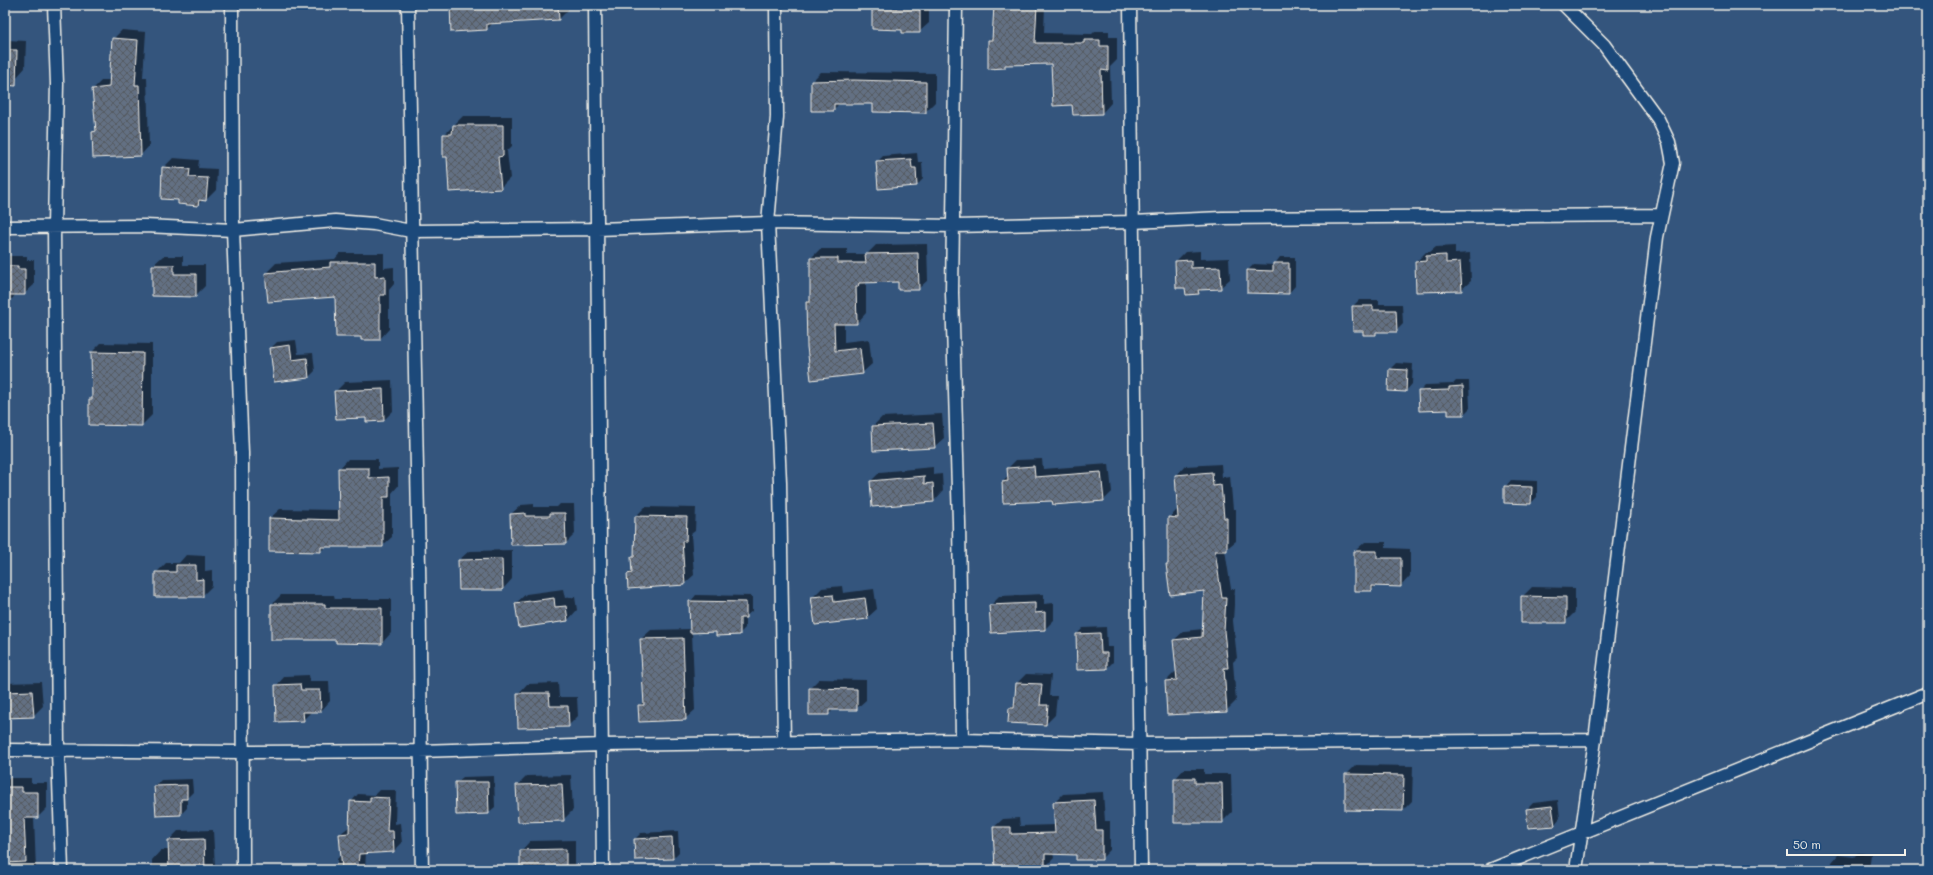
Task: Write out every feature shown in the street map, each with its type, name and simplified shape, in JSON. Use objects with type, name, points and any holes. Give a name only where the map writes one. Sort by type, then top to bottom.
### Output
[{"type":"street","points":[[54,5],[57,84],[54,226],[58,750],[62,870]]},
{"type":"street","points":[[232,5],[233,230],[242,453],[243,870]]},
{"type":"street","points":[[408,5],[411,231],[419,567],[422,870]]},
{"type":"street","points":[[595,5],[604,870]]},
{"type":"street","points":[[776,5],[777,117],[768,223],[780,482],[784,742]]},
{"type":"street","points":[[956,5],[952,293],[959,522],[962,740]]},
{"type":"street","points":[[1130,5],[1141,870]]},
{"type":"street","points":[[1564,5],[1604,45],[1658,119],[1669,142],[1673,163],[1656,245],[1595,740],[1576,870]]},
{"type":"street","points":[[5,227],[146,226],[233,230],[335,221],[374,224],[411,231],[598,230],[768,223],[954,226],[1132,222],[1222,218],[1661,215]]},
{"type":"street","points":[[1490,870],[1580,835],[1928,693]]},
{"type":"street","points":[[5,750],[242,752],[420,751],[602,745],[962,740],[1139,744],[1595,740]]},
{"type":"building","points":[[450,5],[558,5],[559,20],[487,24],[487,30],[451,32]]},
{"type":"building","points":[[897,5],[920,5],[920,33],[902,33],[902,30],[872,29],[872,8],[897,8]]},
{"type":"building","points":[[994,5],[1037,5],[1035,43],[1084,43],[1084,40],[1100,40],[1100,46],[1108,46],[1108,71],[1101,70],[1102,114],[1073,115],[1072,105],[1053,106],[1051,64],[1005,65],[1005,68],[988,69],[988,40],[992,40]]},
{"type":"building","points":[[112,38],[138,40],[135,85],[139,85],[141,156],[93,158],[92,132],[96,131],[92,89],[109,87]]},
{"type":"building","points":[[5,50],[17,50],[16,86],[5,85]]},
{"type":"building","points":[[854,80],[926,82],[926,113],[873,112],[873,104],[834,104],[834,111],[811,111],[811,81]]},
{"type":"building","points":[[453,125],[503,125],[503,156],[498,157],[501,189],[449,192],[447,157],[443,157],[443,134],[452,134]]},
{"type":"building","points":[[911,159],[912,168],[916,168],[917,186],[878,189],[876,161]]},
{"type":"building","points":[[162,167],[190,169],[189,177],[208,178],[206,201],[199,200],[198,206],[178,204],[178,200],[161,199]]},
{"type":"building","points":[[918,253],[919,290],[898,290],[898,282],[859,283],[858,287],[856,287],[857,324],[834,324],[835,351],[860,348],[863,374],[811,380],[807,347],[806,302],[810,302],[810,258],[838,258],[838,263],[866,263],[865,254]]},
{"type":"building","points":[[1446,255],[1446,263],[1460,262],[1462,291],[1416,292],[1415,262],[1426,261],[1426,256]]},
{"type":"building","points":[[1191,260],[1191,268],[1220,267],[1221,289],[1198,290],[1199,294],[1186,295],[1185,288],[1176,288],[1175,261]]},
{"type":"building","points":[[330,262],[375,262],[375,277],[385,276],[385,295],[380,295],[380,340],[361,340],[361,337],[336,337],[335,297],[268,302],[265,273],[330,267]]},
{"type":"building","points":[[1273,263],[1289,263],[1289,294],[1247,293],[1247,270],[1273,271]]},
{"type":"building","points":[[152,265],[174,265],[174,274],[196,274],[196,297],[152,296]]},
{"type":"building","points":[[5,266],[18,266],[18,269],[25,269],[25,295],[5,295]]},
{"type":"building","points":[[1352,306],[1373,306],[1373,310],[1396,310],[1397,332],[1376,332],[1376,335],[1363,335],[1363,331],[1353,331]]},
{"type":"building","points":[[290,345],[292,360],[307,358],[309,378],[274,382],[270,348]]},
{"type":"building","points":[[91,352],[143,353],[142,426],[89,425],[89,399],[92,399]]},
{"type":"building","points":[[1389,369],[1407,370],[1406,392],[1388,391]]},
{"type":"building","points":[[1463,386],[1464,415],[1448,415],[1448,410],[1419,411],[1418,391],[1449,390],[1449,387]]},
{"type":"building","points":[[383,389],[384,421],[366,422],[366,418],[336,419],[334,391]]},
{"type":"building","points":[[933,423],[935,448],[873,451],[872,426]]},
{"type":"building","points":[[1034,466],[1035,477],[1101,472],[1104,501],[1053,505],[1052,501],[1003,503],[1002,482],[1008,481],[1007,468]]},
{"type":"building","points":[[338,468],[369,468],[369,478],[389,477],[389,497],[383,497],[383,547],[321,547],[321,552],[269,551],[269,518],[339,520]]},
{"type":"building","points":[[1212,472],[1213,486],[1221,485],[1224,518],[1227,518],[1227,551],[1215,551],[1222,598],[1226,598],[1224,631],[1228,668],[1224,668],[1227,712],[1167,715],[1165,681],[1177,680],[1173,640],[1202,637],[1204,591],[1170,595],[1166,564],[1168,564],[1168,517],[1178,518],[1175,475]]},
{"type":"building","points":[[924,476],[924,484],[933,483],[934,502],[872,507],[870,481]]},
{"type":"building","points":[[1504,486],[1532,487],[1531,504],[1504,503]]},
{"type":"building","points":[[525,513],[525,516],[550,516],[550,513],[565,513],[566,544],[511,545],[510,514]]},
{"type":"building","points":[[635,516],[687,517],[686,541],[682,541],[685,585],[628,589],[627,574],[632,573],[631,557],[634,557]]},
{"type":"building","points":[[1354,551],[1377,551],[1377,558],[1401,558],[1401,587],[1372,586],[1372,591],[1354,591]]},
{"type":"building","points":[[502,559],[503,590],[459,590],[458,560]]},
{"type":"building","points":[[176,565],[196,565],[196,580],[203,579],[203,597],[155,597],[155,572],[176,572]]},
{"type":"building","points":[[833,595],[834,602],[865,598],[868,619],[815,625],[811,597]]},
{"type":"building","points":[[1521,596],[1566,597],[1566,623],[1521,623]]},
{"type":"building","points":[[554,598],[555,607],[566,606],[568,621],[519,628],[515,603]]},
{"type":"building","points":[[689,601],[746,602],[746,618],[740,618],[740,635],[716,636],[716,632],[690,633]]},
{"type":"building","points":[[1035,603],[1035,613],[1045,612],[1045,630],[991,633],[989,605]]},
{"type":"building","points":[[271,604],[325,604],[325,608],[382,608],[382,644],[336,643],[336,640],[271,640]]},
{"type":"building","points":[[1100,633],[1101,653],[1107,653],[1107,669],[1077,670],[1076,634]]},
{"type":"building","points":[[683,638],[686,720],[639,722],[638,705],[644,705],[640,639]]},
{"type":"building","points":[[1016,683],[1042,684],[1040,705],[1048,705],[1046,725],[1008,723],[1009,708],[1014,708]]},
{"type":"building","points":[[300,684],[301,690],[320,690],[321,712],[303,712],[304,721],[276,722],[275,685]]},
{"type":"building","points":[[809,688],[857,689],[857,710],[829,710],[829,715],[809,715]]},
{"type":"building","points":[[32,691],[34,717],[5,718],[5,692]]},
{"type":"building","points":[[517,693],[549,693],[550,706],[568,706],[569,727],[518,728]]},
{"type":"building","points":[[1345,774],[1404,775],[1403,811],[1345,810]]},
{"type":"building","points":[[1174,778],[1195,778],[1195,783],[1222,783],[1223,823],[1174,823]]},
{"type":"building","points":[[455,782],[488,782],[489,814],[456,815]]},
{"type":"building","points":[[562,784],[564,821],[518,822],[516,785]]},
{"type":"building","points":[[187,785],[187,799],[181,799],[181,815],[156,816],[154,786]]},
{"type":"building","points":[[5,787],[22,787],[22,792],[38,792],[38,818],[24,818],[26,862],[5,863]]},
{"type":"building","points":[[370,797],[389,798],[387,831],[393,831],[394,852],[359,854],[358,870],[342,870],[339,834],[349,833],[350,801],[370,802]]},
{"type":"building","points":[[1094,800],[1096,830],[1102,830],[1102,860],[1076,860],[1076,855],[1045,854],[1045,868],[995,869],[993,827],[1011,827],[1011,834],[1055,833],[1053,802]]},
{"type":"building","points":[[1552,806],[1555,826],[1528,828],[1526,809]]},
{"type":"building","points":[[672,837],[673,859],[635,860],[634,839]]},
{"type":"building","points":[[204,839],[205,870],[169,870],[168,840]]},
{"type":"building","points":[[566,849],[566,870],[520,870],[520,850]]}]
